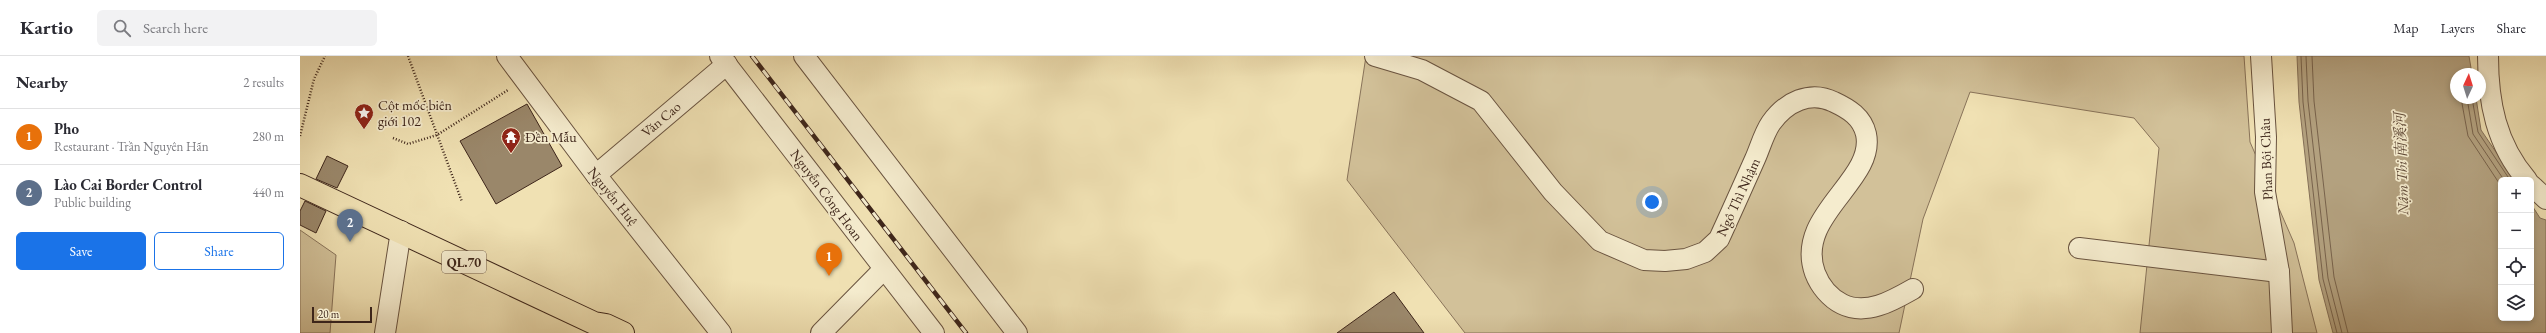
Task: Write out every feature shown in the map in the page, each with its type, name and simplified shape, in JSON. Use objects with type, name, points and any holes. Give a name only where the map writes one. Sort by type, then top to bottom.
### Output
[{"type":"highway","name":"QL.70","points":[[303,186],[594,323],[606,325],[623,333]]},
{"type":"street","name":"Nguyễn Huệ","points":[[507,56],[596,175],[721,333]]},
{"type":"street","points":[[804,56],[1017,333]]},
{"type":"street","name":"Ngô Thì Nhậm","points":[[1376,56],[1422,70],[1481,101],[1553,192],[1600,241],[1644,260],[1665,261],[1686,259],[1705,252],[1719,239],[1771,123],[1799,100],[1813,96],[1830,100],[1847,108],[1859,118],[1866,135],[1866,148],[1862,162],[1816,230],[1811,247],[1812,263],[1817,278],[1825,290],[1836,301],[1849,307],[1884,305],[1913,289]]},
{"type":"street","name":"Phan Bội Châu","points":[[2261,56],[2266,137],[2265,192],[2279,272],[2282,333]]},
{"type":"street","points":[[2488,56],[2491,106],[2494,120],[2503,142],[2525,177]]},
{"type":"street","name":"Văn Cao","points":[[596,175],[723,60]]},
{"type":"street","name":"Nguyễn Công Hoan","points":[[723,60],[934,333]]},
{"type":"street","points":[[2534,188],[2546,199]]},
{"type":"street","points":[[385,333],[401,231]]},
{"type":"street","points":[[2079,248],[2279,272]]},
{"type":"street","points":[[821,333],[884,269]]},
{"type":"path","points":[[300,136],[314,79],[325,56]]},
{"type":"path","points":[[408,56],[462,202]]},
{"type":"path","points":[[393,138],[408,144],[437,135],[524,80]]},
{"type":"shaded area","points":[[1366,56],[2244,56],[2250,142],[2294,243],[2317,333],[2140,333],[2159,148],[2134,118],[1970,92],[1923,219],[1899,333],[1465,333],[1347,180]]},
{"type":"shaded area","points":[[300,230],[336,255],[330,333],[300,333]]},
{"type":"water","name":"Nậm Thi 南溪河","points":[[2297,56],[2469,56],[2471,68],[2450,68],[2450,104],[2477,104],[2481,130],[2513,177],[2498,177],[2498,321],[2534,321],[2534,209],[2540,218],[2546,220],[2546,333],[2333,333],[2319,280],[2299,102]]},
{"type":"building","name":"Đền Mẫu","points":[[527,104],[562,166],[496,204],[460,141]]},
{"type":"building","points":[[327,156],[348,166],[337,188],[316,179]]},
{"type":"building","points":[[305,201],[326,211],[316,233],[300,225],[300,211]]},
{"type":"building","points":[[1394,292],[1424,333],[1337,333]]},
{"type":"railway","points":[[752,56],[966,333]]},
{"type":"place","name":"Cột mốc biên giới 102","points":[[364,130]]},
{"type":"place","name":"Đền Mẫu","points":[[511,154]]},
{"type":"place","name":"Lào Cai Border Control","points":[[350,242]]},
{"type":"place","name":"Pho","points":[[829,276]]}]
